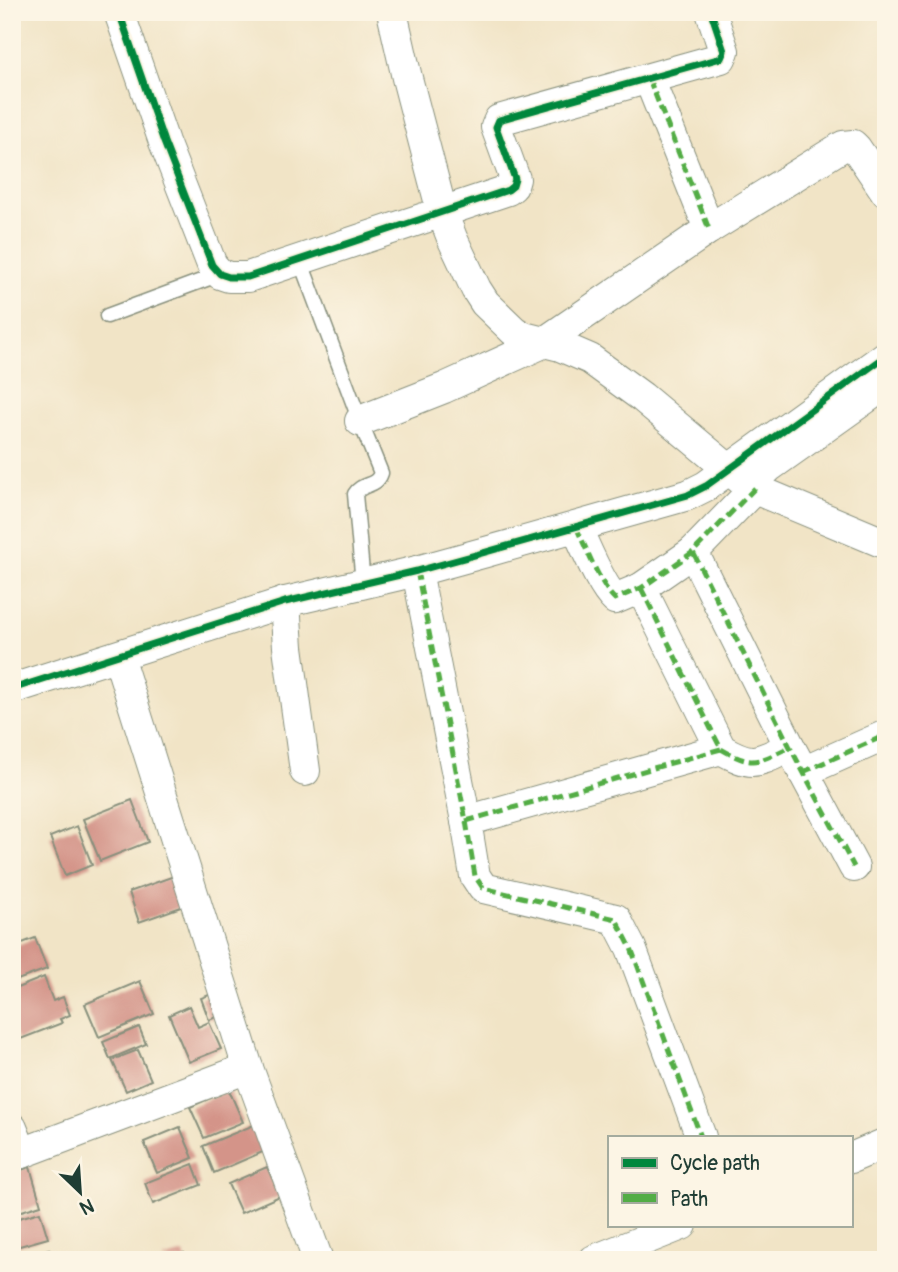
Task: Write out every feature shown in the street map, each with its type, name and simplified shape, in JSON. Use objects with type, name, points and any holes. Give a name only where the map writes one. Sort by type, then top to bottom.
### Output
[{"type":"street","points":[[119,12],[202,241],[212,265],[220,274],[229,277],[248,277],[508,190],[515,179],[496,127],[499,120],[721,58],[724,51],[711,12]]},
{"type":"street","points":[[392,12],[442,212],[480,296],[514,331],[524,337],[561,346],[590,359],[642,397],[743,480],[886,544]]},
{"type":"street","points":[[649,79],[709,229]]},
{"type":"street","points":[[360,422],[543,343],[709,229],[843,146],[853,145],[856,148],[886,192]]},
{"type":"street","points":[[576,527],[615,600],[641,588],[693,552],[743,480],[886,356]]},
{"type":"street","points":[[14,681],[118,656],[285,602],[417,571],[688,495],[706,486],[761,475],[777,460],[886,384]]},
{"type":"street","points":[[693,552],[854,867]]},
{"type":"street","points":[[417,571],[467,821],[475,876],[483,888],[616,919],[631,948],[701,1136]]},
{"type":"street","points":[[641,588],[721,749],[737,758],[756,762],[797,759],[886,735]]},
{"type":"street","points":[[285,602],[288,647],[305,771]]},
{"type":"street","points":[[118,656],[248,1068],[318,1260]]},
{"type":"street","points":[[467,821],[721,749]]},
{"type":"street","points":[[16,1145],[248,1068]]},
{"type":"street","points":[[852,1158],[886,1143]]},
{"type":"street","points":[[594,1260],[679,1226]]},
{"type":"lane","points":[[300,260],[381,473],[376,482],[358,489],[355,494],[363,584]]},
{"type":"lane","points":[[107,316],[220,274]]},
{"type":"building","points":[[132,800],[148,842],[100,861],[83,819]]},
{"type":"building","points":[[77,826],[92,865],[65,876],[50,837]]},
{"type":"building","points":[[174,876],[184,906],[139,922],[129,892]]},
{"type":"building","points":[[35,938],[47,969],[12,982],[12,947]]},
{"type":"building","points":[[44,977],[53,1001],[63,997],[70,1015],[60,1019],[62,1023],[18,1040],[12,1025],[12,990]]},
{"type":"building","points":[[140,981],[154,1014],[99,1037],[85,1004]]},
{"type":"building","points":[[217,992],[225,1014],[209,1020],[201,998]]},
{"type":"building","points":[[189,1006],[198,1027],[209,1022],[221,1049],[189,1062],[169,1015]]},
{"type":"building","points":[[139,1027],[146,1044],[110,1059],[103,1042]]},
{"type":"building","points":[[138,1050],[151,1080],[126,1091],[112,1060]]},
{"type":"building","points":[[229,1090],[243,1122],[204,1138],[190,1107]]},
{"type":"building","points":[[254,1125],[265,1151],[214,1173],[203,1146]]},
{"type":"building","points":[[180,1127],[193,1158],[157,1173],[144,1142]]},
{"type":"building","points":[[193,1164],[201,1185],[153,1204],[145,1183]]},
{"type":"building","points":[[30,1167],[41,1205],[12,1214],[12,1173]]},
{"type":"building","points":[[267,1167],[280,1196],[241,1213],[228,1184]]},
{"type":"building","points":[[40,1212],[48,1238],[16,1247],[12,1220]]},
{"type":"building","points":[[49,1249],[52,1260],[13,1260],[13,1259]]},
{"type":"building","points":[[184,1253],[186,1260],[163,1260],[163,1259]]},
{"type":"marked path","points":[[649,79],[709,229]]},
{"type":"marked path","points":[[755,488],[693,552],[790,747],[854,867]]},
{"type":"marked path","points":[[576,527],[599,576],[615,599],[641,588],[693,552]]},
{"type":"marked path","points":[[417,571],[475,876],[483,888],[616,919],[631,948],[701,1136]]},
{"type":"marked path","points":[[641,588],[721,749],[741,759],[756,761],[790,747]]},
{"type":"marked path","points":[[803,772],[886,735]]},
{"type":"marked path","points":[[466,821],[721,749]]},
{"type":"cycle path","points":[[119,12],[164,142],[212,265],[220,274],[229,277],[248,277],[508,190],[515,179],[496,127],[499,120],[721,58],[724,51],[711,12]]},
{"type":"cycle path","points":[[12,689],[285,602],[417,571],[688,495],[706,486],[886,356]]}]
